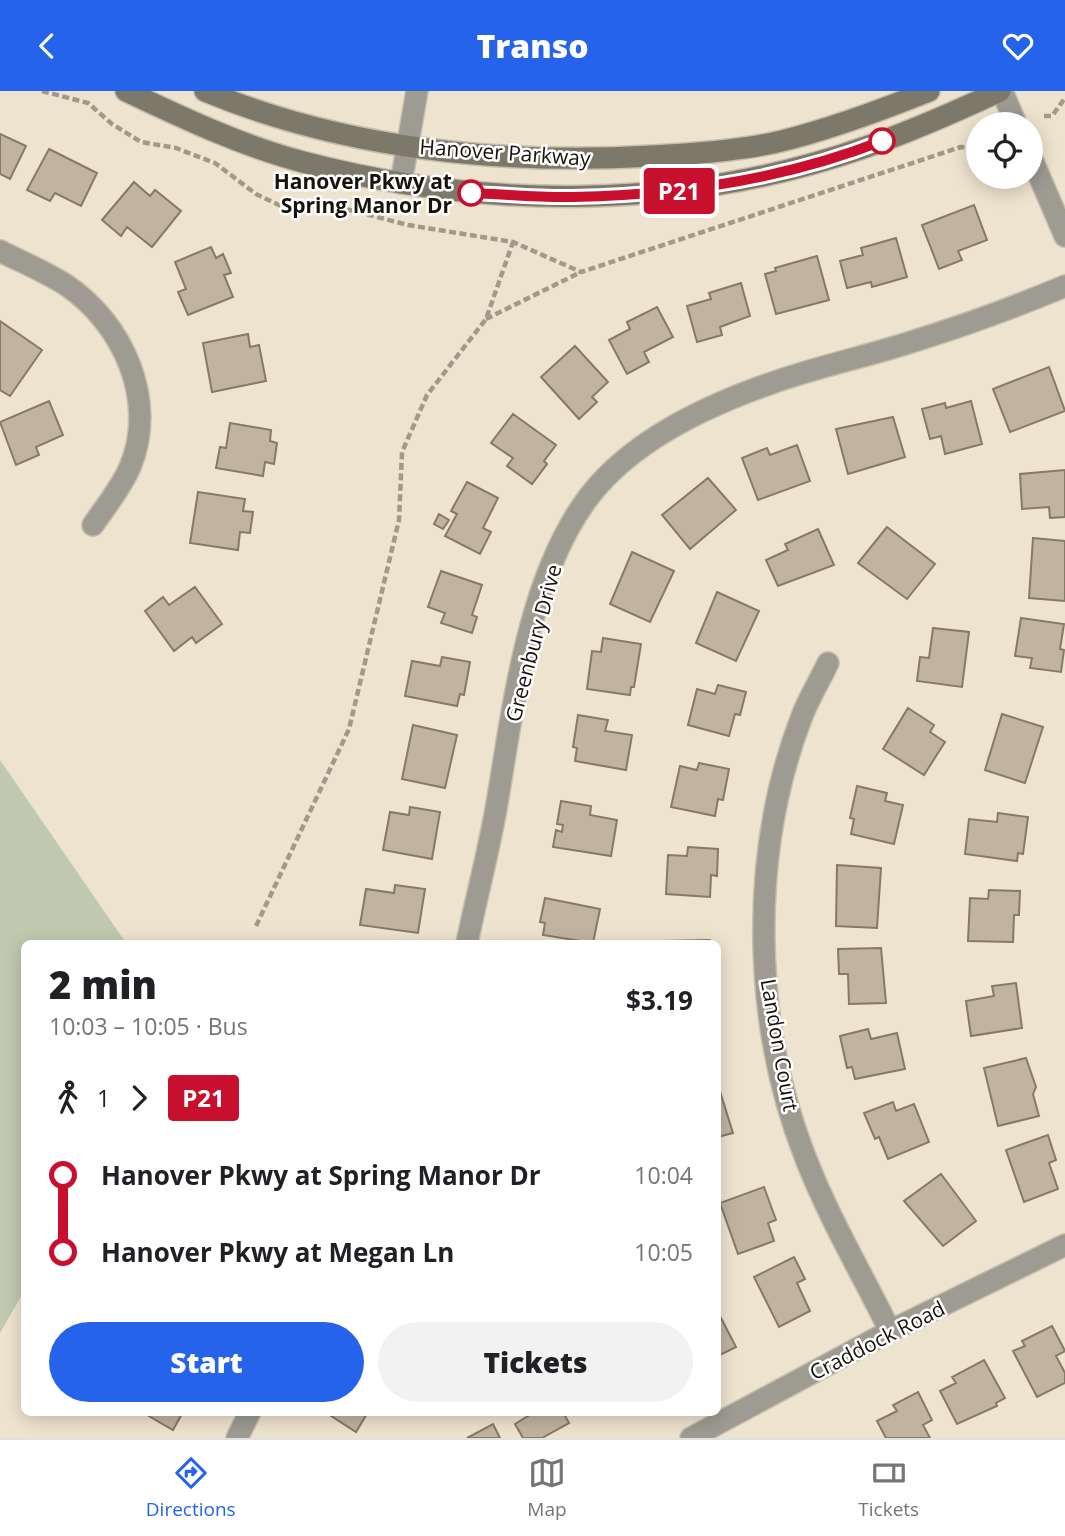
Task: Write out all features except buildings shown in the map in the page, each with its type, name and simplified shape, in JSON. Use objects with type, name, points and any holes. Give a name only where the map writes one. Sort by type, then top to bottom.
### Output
[{"type":"street","name":"Hanover Parkway","points":[[126,91],[237,140],[302,162],[401,183],[471,193],[571,197],[677,191],[783,170],[862,149],[1001,91]]},
{"type":"street","name":"Hanover Parkway","points":[[205,91],[243,107],[408,146],[548,160],[708,153],[773,143],[862,117],[929,91]]},
{"type":"street","points":[[401,183],[417,91]]},
{"type":"street","points":[[1001,91],[1011,112]]},
{"type":"street","points":[[1043,185],[1065,236]]},
{"type":"street","points":[[0,251],[57,279],[86,300],[106,320],[133,371],[140,411],[138,442],[120,487],[93,525]]},
{"type":"street","name":"Greenbury Drive","points":[[468,940],[532,628],[550,565],[585,502],[601,484],[623,463],[667,430],[700,411],[770,383],[912,342],[1065,286]]},
{"type":"street","name":"Landon Court","points":[[828,663],[802,715],[771,831],[765,939],[768,1001],[789,1107],[805,1157],[824,1201],[890,1331]]},
{"type":"street","name":"Craddock Road","points":[[691,1438],[890,1331],[1065,1245]]},
{"type":"street","points":[[237,1438],[248,1416]]},
{"type":"path","points":[[1044,116],[1052,116],[1065,98]]},
{"type":"path","points":[[256,926],[349,729],[399,520],[402,452],[426,395],[486,319],[513,242]]},
{"type":"path","points":[[486,319],[581,272]]},
{"type":"green space","points":[[0,760],[124,940],[21,940],[21,1296],[0,1333]]},
{"type":"bus line","name":"P21","points":[[471,193],[571,197],[677,191],[783,170],[882,141]]},
{"type":"place","name":"Hanover Pkwy at Spring Manor Dr","points":[[471,193]]}]
